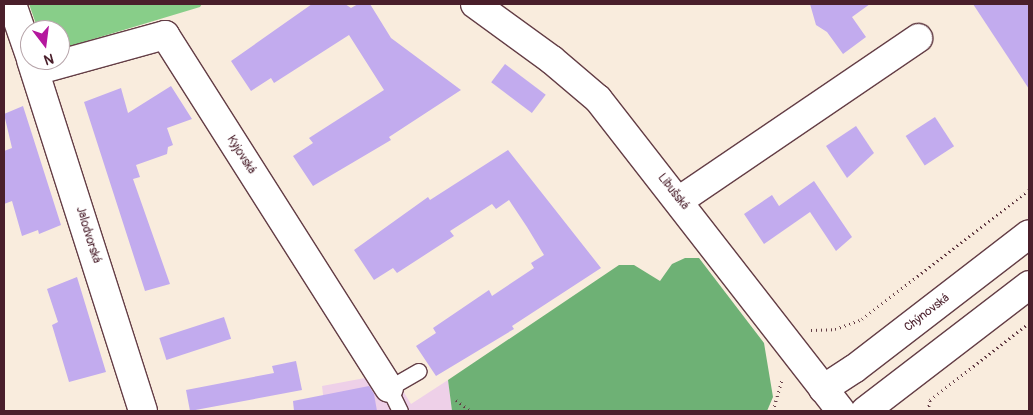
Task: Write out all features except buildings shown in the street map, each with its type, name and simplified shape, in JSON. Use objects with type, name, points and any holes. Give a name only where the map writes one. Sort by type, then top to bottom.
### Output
[{"type":"street","name":"Jalodvorská","points":[[12,4],[20,27]]},
{"type":"street","name":"Libušská","points":[[474,4],[552,60],[598,99],[680,200],[841,411]]},
{"type":"street","name":"Kyjovská","points":[[70,54],[164,35],[395,400]]},
{"type":"street","points":[[680,200],[918,38]]},
{"type":"street","name":"Jalodvorská","points":[[35,70],[143,411]]},
{"type":"street","name":"Chýnovská","points":[[823,389],[854,369],[1029,234]]},
{"type":"street","points":[[865,411],[1029,286]]},
{"type":"lane","points":[[395,400],[418,372]]},
{"type":"path","points":[[773,411],[782,378],[773,357],[787,341],[815,328],[835,330],[862,319],[1029,190]]},
{"type":"path","points":[[928,411],[930,400],[1029,323]]},
{"type":"path","points":[[456,400],[471,411]]},
{"type":"shaded area","points":[[392,373],[411,404],[448,380],[452,411],[325,411],[322,386]]},
{"type":"green space","points":[[29,4],[202,4],[200,7],[70,46],[70,20],[35,20]]},
{"type":"green space","points":[[685,258],[699,258],[764,343],[773,397],[767,411],[452,411],[448,380],[619,265],[634,265],[660,281],[672,264]]}]
